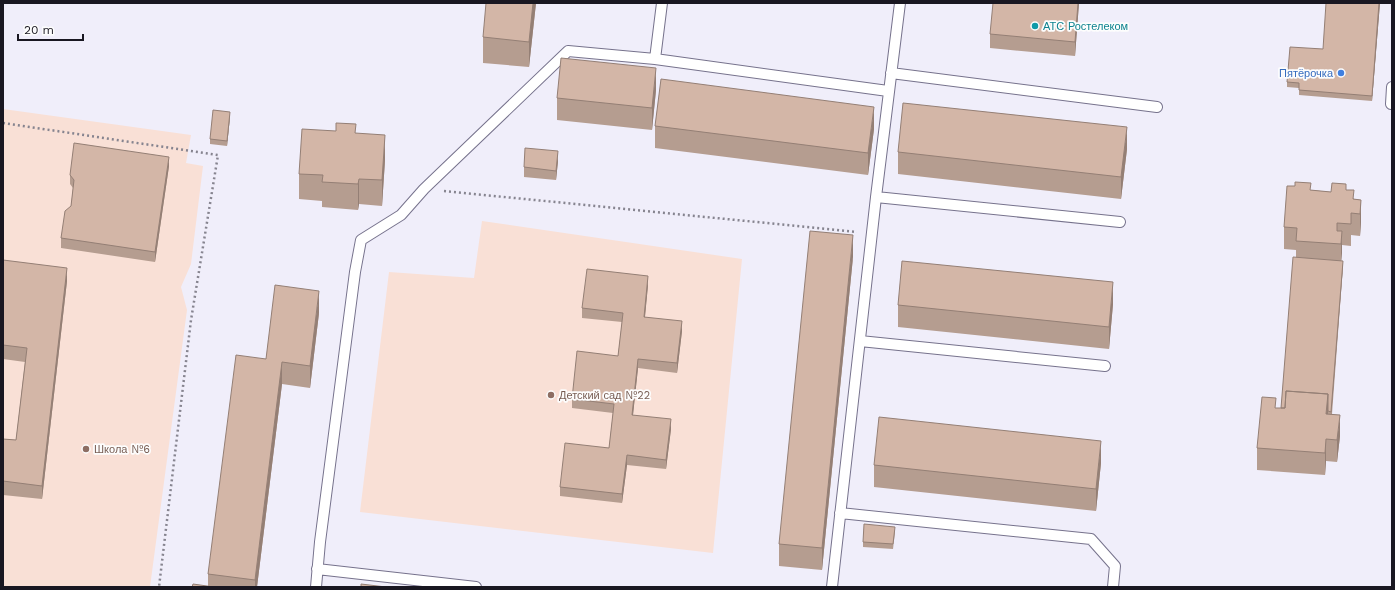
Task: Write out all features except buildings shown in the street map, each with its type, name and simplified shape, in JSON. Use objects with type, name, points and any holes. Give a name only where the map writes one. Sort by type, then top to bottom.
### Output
[{"type":"lane","points":[[655,59],[662,3]]},
{"type":"lane","points":[[832,587],[888,91],[900,3]]},
{"type":"lane","points":[[316,587],[317,569],[354,280],[361,240],[401,215],[424,189],[568,51],[655,59],[888,91]]},
{"type":"lane","points":[[891,73],[1157,107]]},
{"type":"lane","points":[[1390,104],[1392,87]]},
{"type":"lane","points":[[876,197],[1120,222]]},
{"type":"lane","points":[[860,341],[1105,366]]},
{"type":"lane","points":[[840,513],[1091,539],[1115,566],[1114,587]]},
{"type":"lane","points":[[317,569],[476,587]]},
{"type":"path","points":[[3,123],[218,155],[191,320],[159,587]]},
{"type":"path","points":[[424,189],[872,233]]},
{"type":"shaded area","name":"Школа №6","points":[[3,109],[191,135],[186,163],[203,166],[191,264],[181,287],[187,310],[150,587],[3,587]]},
{"type":"shaded area","name":"Детский сад №22","points":[[482,221],[742,259],[713,553],[360,512],[389,272],[474,278]]},
{"type":"place","name":"АТС Ростелеком","points":[[1035,26]]},
{"type":"place","name":"Пятёрочка","points":[[1341,73]]},
{"type":"place","name":"Детский сад №22","points":[[551,395]]},
{"type":"place","name":"Школа №6","points":[[86,449]]}]
